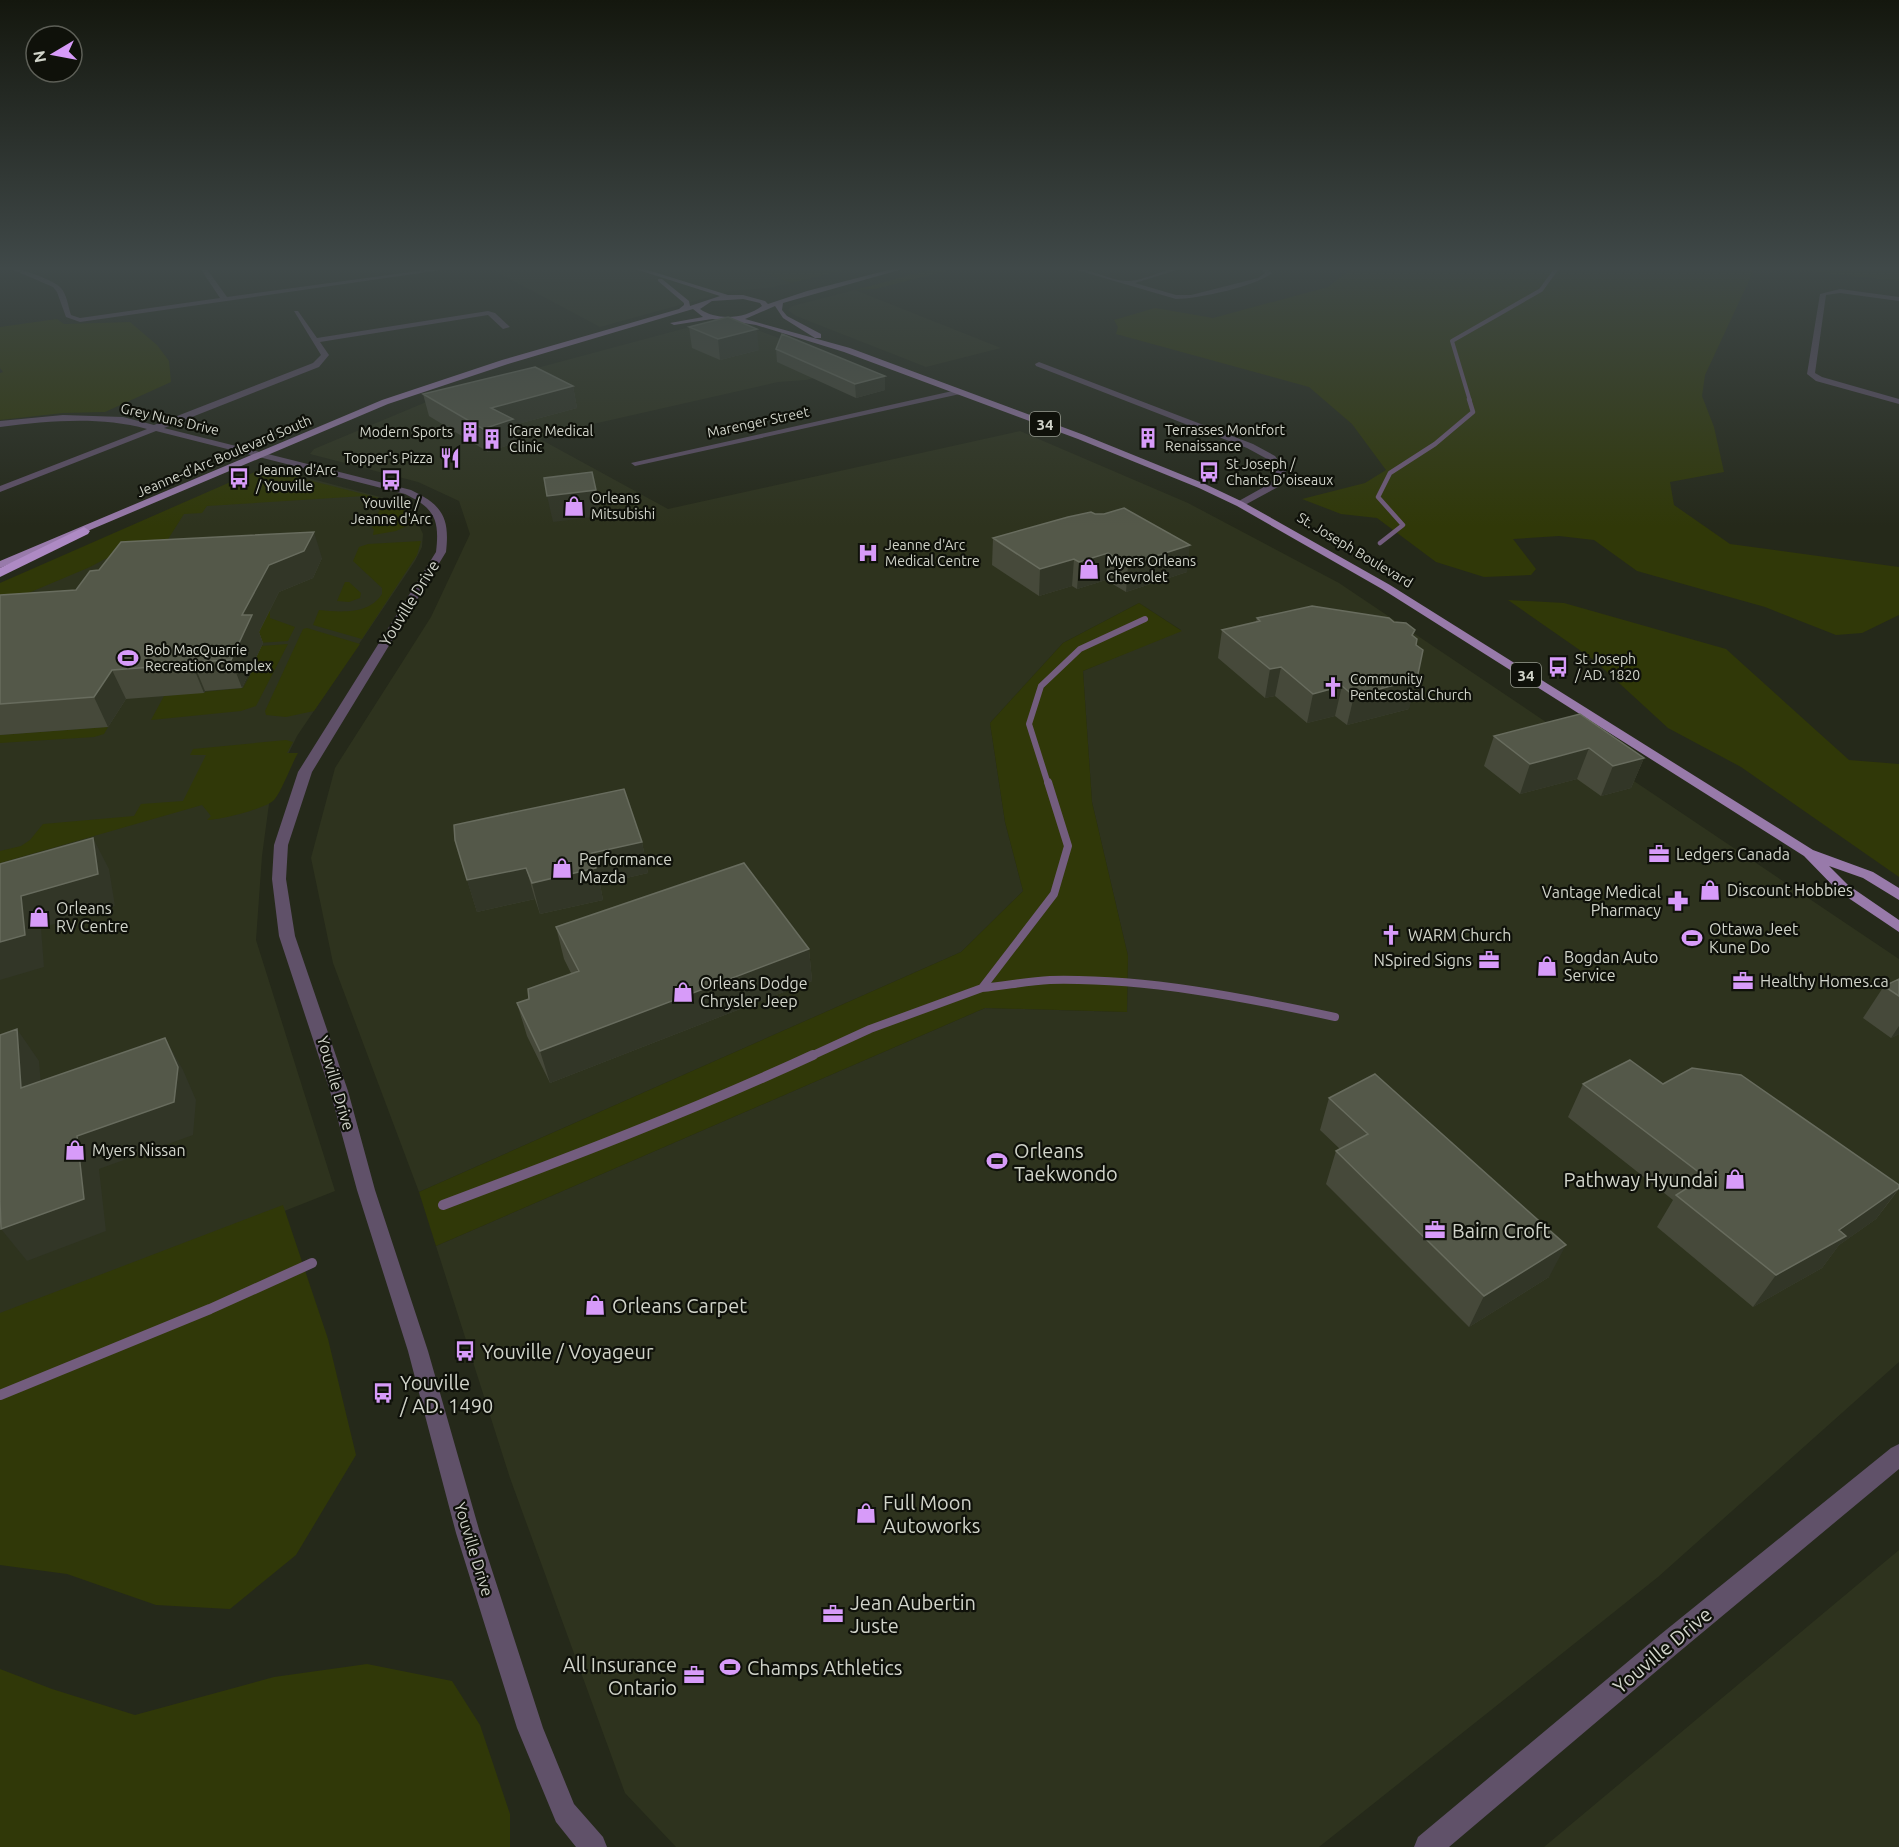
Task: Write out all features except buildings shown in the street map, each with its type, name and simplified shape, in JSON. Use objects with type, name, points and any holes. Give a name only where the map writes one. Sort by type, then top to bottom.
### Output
[{"type":"highway","points":[[0,573],[84,531]]},
{"type":"main road","name":"Jeanne-d'Arc Boulevard South","points":[[0,565],[385,402],[459,376],[535,354]]},
{"type":"main road","name":"Jeanne-d'Arc Boulevard South","points":[[459,376],[562,354]]},
{"type":"main road","name":"St. Joseph Boulevard","points":[[857,354],[1081,438],[1202,486],[1240,504],[1386,587],[1808,853],[1868,875],[1899,895]]},
{"type":"main road","name":"St. Joseph Boulevard","points":[[1808,853],[1843,888],[1899,927]]},
{"type":"street","points":[[0,489],[316,365],[325,354]]},
{"type":"street","points":[[1813,354],[1810,374],[1819,379],[1899,402]]},
{"type":"street","points":[[1039,364],[1250,446],[1272,458],[1281,471],[1275,486],[1240,504]]},
{"type":"street","name":"Marenger Street","points":[[635,463],[957,392]]},
{"type":"street","name":"Grey Nuns Drive","points":[[0,424],[45,418],[123,420],[262,454]]},
{"type":"street","name":"Youville Drive","points":[[262,454],[408,492],[434,506],[443,536],[441,552],[305,772],[281,845],[279,879],[287,936],[336,1080],[366,1190],[418,1351],[468,1533],[526,1717],[565,1813],[593,1847]]},
{"type":"street","name":"Youville Drive","points":[[1428,1847],[1678,1636],[1899,1455]]},
{"type":"shaded area","points":[[588,354],[822,354],[856,367],[806,380],[778,382],[558,432],[540,439],[668,509],[1020,431],[1188,503],[1339,583],[1899,959],[1899,1362],[1658,1577],[1319,1847],[676,1847],[625,1793],[510,1478],[436,1246],[985,1008],[1127,1012],[1128,956],[1092,802],[1083,671],[1181,630],[1139,603],[1063,643],[990,723],[1005,822],[1023,891],[961,952],[419,1192],[333,963],[311,858],[335,768],[431,617],[470,534],[459,501],[418,482],[310,454],[314,449],[455,390]]},
{"type":"shaded area","points":[[893,354],[977,354],[926,367]]},
{"type":"shaded area","points":[[268,470],[297,475],[388,499],[404,507],[415,517],[423,534],[422,547],[415,561],[297,736],[271,789],[262,856],[256,940],[335,1191],[0,1323],[0,589]]},
{"type":"shaded area","points":[[1899,1550],[1899,1847],[1544,1847]]},
{"type":"green space","points":[[0,354],[164,354],[169,361],[171,382],[105,412],[63,413],[0,420],[0,373],[3,372],[0,368]]},
{"type":"green space","points":[[1190,354],[1715,354],[1705,375],[1702,396],[1714,427],[1724,472],[1670,482],[1674,505],[1730,544],[1899,567],[1899,615],[1862,633],[1836,635],[1765,607],[1637,571],[1594,540],[1559,536],[1513,539],[1536,569],[1531,575],[1484,577],[1436,562],[1377,518],[1341,514],[1302,499],[1365,483],[1386,470],[1352,424],[1309,387]]},
{"type":"green space","points":[[269,470],[379,498],[375,506],[370,502],[362,503],[364,496],[207,506],[202,513],[184,514],[165,544],[105,559],[0,605],[0,583],[235,480],[246,478],[243,477],[257,471]]},
{"type":"green space","points":[[384,499],[402,508],[415,522],[396,531],[373,535],[374,529],[372,528]]},
{"type":"green space","points":[[421,541],[417,555],[362,639],[313,625],[319,610],[354,611],[362,609],[370,606],[382,594],[382,588],[353,561],[359,547],[368,544]]},
{"type":"green space","points":[[345,582],[349,582],[361,593],[360,598],[349,602],[337,601]]},
{"type":"green space","points":[[1508,600],[1564,603],[1726,649],[1849,760],[1899,764],[1899,877],[1741,767],[1668,728],[1594,660]]},
{"type":"green space","points":[[1139,603],[1182,631],[1083,671],[1092,802],[1128,956],[1127,1012],[985,1008],[436,1246],[419,1192],[961,952],[1023,891],[1005,822],[990,723],[1063,643]]},
{"type":"green space","points":[[270,610],[270,618],[295,627],[288,641],[242,644],[265,612]]},
{"type":"green space","points":[[307,628],[360,644],[314,711],[286,717],[266,715],[265,711],[303,629]]},
{"type":"green space","points":[[288,644],[256,706],[241,711],[151,720],[164,696],[243,688],[253,670],[249,670],[261,646]]},
{"type":"green space","points":[[108,727],[104,734],[94,737],[0,743],[0,735]]},
{"type":"green space","points":[[286,740],[293,742],[287,753],[298,753],[277,796],[262,807],[232,816],[207,820],[211,816],[202,805],[0,863],[0,851],[21,846],[30,840],[43,824],[134,816],[141,804],[183,801],[206,755],[190,755],[193,749]]},
{"type":"green space","points":[[283,1205],[328,1339],[356,1455],[296,1555],[230,1609],[156,1605],[67,1574],[0,1565],[0,1313]]},
{"type":"green space","points":[[367,1664],[452,1681],[480,1725],[510,1814],[510,1847],[0,1847],[0,1669],[52,1689],[135,1715],[274,1677]]},
{"type":"waterway","points":[[1456,354],[1470,401]]},
{"type":"waterway","points":[[1380,543],[1403,525],[1378,497],[1390,473],[1435,444],[1473,412],[1469,399]]},
{"type":"waterway","points":[[1048,784],[1029,724],[1041,686],[1080,649],[1145,619]]},
{"type":"waterway","points":[[982,988],[1054,894],[1068,846],[1048,782]]},
{"type":"waterway","points":[[982,988],[1050,980],[1122,982],[1194,990],[1335,1017]]},
{"type":"waterway","points":[[809,1057],[870,1029],[982,988]]},
{"type":"waterway","points":[[443,1205],[676,1115],[813,1055]]},
{"type":"waterway","points":[[0,1395],[210,1309],[312,1263]]},
{"type":"place","name":"Modern Sports","points":[[470,432]]},
{"type":"place","name":"Terrasses Montfort Renaissance","points":[[1148,438]]},
{"type":"place","name":"iCare Medical Clinic","points":[[492,439]]},
{"type":"place","name":"Topper's Pizza","points":[[450,458]]},
{"type":"place","name":"St Joseph / Chants D'oiseaux","points":[[1209,472]]},
{"type":"place","name":"Jeanne d'Arc / Youville","points":[[239,478]]},
{"type":"place","name":"Youville / Jeanne d'Arc","points":[[391,480]]},
{"type":"place","name":"Orleans Mitsubishi","points":[[574,506]]},
{"type":"place","name":"Jeanne d'Arc Medical Centre","points":[[868,553]]},
{"type":"place","name":"Myers Orleans Chevrolet","points":[[1089,569]]},
{"type":"place","name":"Bob MacQuarrie Recreation Complex","points":[[128,658]]},
{"type":"place","name":"St Joseph / AD. 1820","points":[[1558,667]]},
{"type":"place","name":"Community Pentecostal Church","points":[[1333,687]]},
{"type":"place","name":"Ledgers Canada","points":[[1659,854]]},
{"type":"place","name":"Performance Mazda","points":[[562,868]]},
{"type":"place","name":"Discount Hobbies","points":[[1710,890]]},
{"type":"place","name":"Vantage Medical Pharmacy","points":[[1678,901]]},
{"type":"place","name":"Orleans RV Centre","points":[[39,917]]},
{"type":"place","name":"WARM Church","points":[[1391,935]]},
{"type":"place","name":"Ottawa Jeet Kune Do","points":[[1692,938]]},
{"type":"place","name":"NSpired Signs","points":[[1489,960]]},
{"type":"place","name":"Bogdan Auto Service","points":[[1547,966]]},
{"type":"place","name":"Healthy Homes.ca","points":[[1743,981]]},
{"type":"place","name":"Orleans Dodge Chrysler Jeep","points":[[683,992]]},
{"type":"place","name":"Myers Nissan","points":[[75,1150]]},
{"type":"place","name":"Orleans Taekwondo","points":[[997,1161]]},
{"type":"place","name":"Pathway Hyundai","points":[[1735,1179]]},
{"type":"place","name":"Bairn Croft","points":[[1435,1230]]},
{"type":"place","name":"Orleans Carpet","points":[[595,1305]]},
{"type":"place","name":"Youville / Voyageur","points":[[465,1351]]},
{"type":"place","name":"Youville / AD. 1490","points":[[383,1393]]},
{"type":"place","name":"Full Moon Autoworks","points":[[866,1513]]},
{"type":"place","name":"Jean Aubertin Juste","points":[[833,1614]]},
{"type":"place","name":"Champs Athletics","points":[[730,1667]]},
{"type":"place","name":"All Insurance Ontario","points":[[694,1675]]}]
